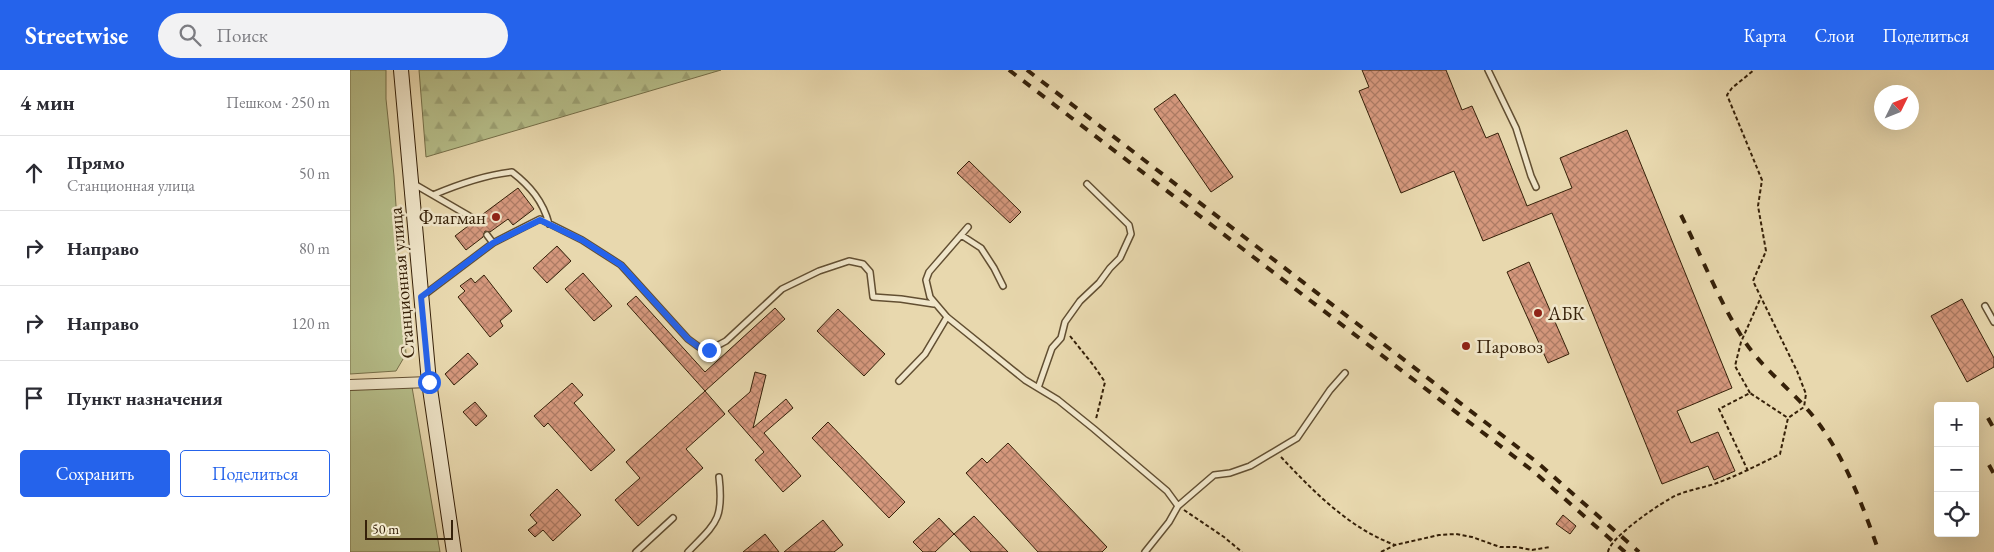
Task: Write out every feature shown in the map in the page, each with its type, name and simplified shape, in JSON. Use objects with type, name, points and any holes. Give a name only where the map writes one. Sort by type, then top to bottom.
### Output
[{"type":"main road","name":"Станционная улица","points":[[401,70],[429,382],[454,552]]},
{"type":"street","points":[[350,384],[429,382]]},
{"type":"lane","points":[[1488,70],[1516,128],[1536,187]]},
{"type":"lane","points":[[434,196],[458,184],[494,174],[512,172],[526,183],[545,208],[549,224]]},
{"type":"lane","points":[[411,182],[476,220]]},
{"type":"lane","points":[[1038,388],[1052,348],[1061,338],[1070,313],[1120,258],[1130,234],[1129,225],[1087,184]]},
{"type":"lane","points":[[421,297],[493,243],[540,220],[582,240],[621,265],[688,339],[699,347],[709,350],[726,340],[782,288],[819,271],[849,261],[863,264],[870,272],[873,297],[934,304]]},
{"type":"lane","points":[[968,227],[929,272],[926,280],[930,297],[934,304],[947,317],[1025,380],[1058,400],[1094,429],[1161,486],[1178,506]]},
{"type":"lane","points":[[487,234],[493,243]]},
{"type":"lane","points":[[961,235],[981,248],[1003,286]]},
{"type":"lane","points":[[1985,306],[1994,322]]},
{"type":"lane","points":[[899,381],[925,354],[947,317]]},
{"type":"lane","points":[[1146,552],[1169,522],[1178,506],[1214,475],[1230,473],[1250,466],[1297,438],[1330,390],[1345,373]]},
{"type":"lane","points":[[688,552],[715,524],[722,500],[719,478]]},
{"type":"lane","points":[[636,552],[673,518]]},
{"type":"path","points":[[1608,552],[1608,548],[1632,525],[1677,495],[1713,484],[1748,470],[1780,454],[1788,418],[1804,407],[1806,394],[1797,371],[1753,281],[1766,251],[1758,206],[1762,180],[1727,96],[1732,88],[1754,70]]},
{"type":"path","points":[[1761,297],[1741,342],[1735,366],[1750,393],[1788,418]]},
{"type":"path","points":[[1063,330],[1081,348],[1104,382],[1094,429]]},
{"type":"path","points":[[1748,470],[1719,409],[1750,393]]},
{"type":"path","points":[[1276,452],[1327,504],[1376,538],[1395,545]]},
{"type":"path","points":[[1178,506],[1224,537],[1242,552]]},
{"type":"path","points":[[1381,552],[1395,545],[1439,535],[1456,534],[1472,537],[1500,547],[1532,550],[1550,548]]},
{"type":"green space","points":[[350,70],[386,70],[386,99],[394,176],[406,354],[396,371],[350,374]]},
{"type":"green space","points":[[419,70],[721,70],[426,157]]},
{"type":"green space","points":[[412,387],[440,552],[350,552],[350,390]]},
{"type":"building","points":[[1362,70],[1446,70],[1462,110],[1472,106],[1486,138],[1498,133],[1527,206],[1572,188],[1560,158],[1627,130],[1732,388],[1677,411],[1691,443],[1718,432],[1735,471],[1714,480],[1708,466],[1662,484],[1552,213],[1483,241],[1454,171],[1401,193],[1359,91],[1369,87]]},
{"type":"building","points":[[1175,94],[1233,177],[1211,192],[1154,109]]},
{"type":"building","points":[[969,161],[1021,212],[1010,223],[957,173]]},
{"type":"building","points":[[518,188],[534,209],[513,225],[508,219],[490,232],[485,231],[483,237],[466,250],[455,236],[472,223],[479,224],[479,217]]},
{"type":"building","points":[[557,246],[571,261],[547,283],[533,268]]},
{"type":"building","name":"АБК","points":[[1529,262],[1569,354],[1548,363],[1507,272]]},
{"type":"building","points":[[583,273],[612,306],[594,321],[565,289]]},
{"type":"building","points":[[484,275],[512,311],[500,321],[503,326],[490,337],[458,297],[465,291],[460,286],[471,278],[475,283]]},
{"type":"building","points":[[636,296],[705,372],[775,308],[785,319],[705,391],[627,304]]},
{"type":"building","points":[[1962,299],[1994,358],[1994,367],[1967,382],[1931,316]]},
{"type":"building","points":[[838,309],[885,354],[864,376],[817,331]]},
{"type":"building","points":[[468,353],[478,364],[454,385],[445,374]]},
{"type":"building","points":[[755,372],[766,375],[753,428],[786,399],[793,408],[764,433],[801,476],[783,492],[755,460],[764,452],[728,411],[750,392]]},
{"type":"building","points":[[572,383],[583,395],[574,403],[615,450],[591,471],[548,423],[544,427],[534,416]]},
{"type":"building","points":[[705,391],[725,414],[686,449],[703,468],[638,526],[615,500],[640,478],[626,462]]},
{"type":"building","points":[[475,402],[487,416],[476,426],[463,412]]},
{"type":"building","points":[[828,422],[905,502],[889,518],[812,438]]},
{"type":"building","points":[[1008,443],[1107,547],[1102,552],[1038,552],[966,473],[982,458],[987,463]]},
{"type":"building","points":[[557,489],[581,515],[553,541],[543,530],[535,537],[528,530],[537,523],[530,515]]},
{"type":"building","points":[[1563,515],[1576,526],[1570,534],[1556,524]]},
{"type":"building","points":[[974,516],[1008,552],[971,552],[954,534]]},
{"type":"building","points":[[939,518],[954,534],[935,552],[923,552],[913,542]]},
{"type":"building","points":[[823,520],[843,545],[834,552],[784,552]]},
{"type":"building","points":[[765,534],[779,552],[743,552]]},
{"type":"railway","points":[[1009,70],[1533,471],[1625,552]]},
{"type":"railway","points":[[1027,70],[1538,463],[1639,552]]},
{"type":"railway","points":[[1681,215],[1717,292],[1749,348],[1813,416],[1834,447],[1852,481],[1879,552]]},
{"type":"railway","points":[[1988,418],[1994,429]]},
{"type":"railway","points":[[1989,465],[1994,474]]},
{"type":"place","name":"Флагман","points":[[496,217]]},
{"type":"place","name":"АБК","points":[[1538,313]]},
{"type":"place","name":"Паровоз","points":[[1466,346]]},
{"type":"route","points":[[429,382],[421,297],[493,243],[540,220],[582,240],[621,265],[688,339],[699,347],[709,350]]}]
